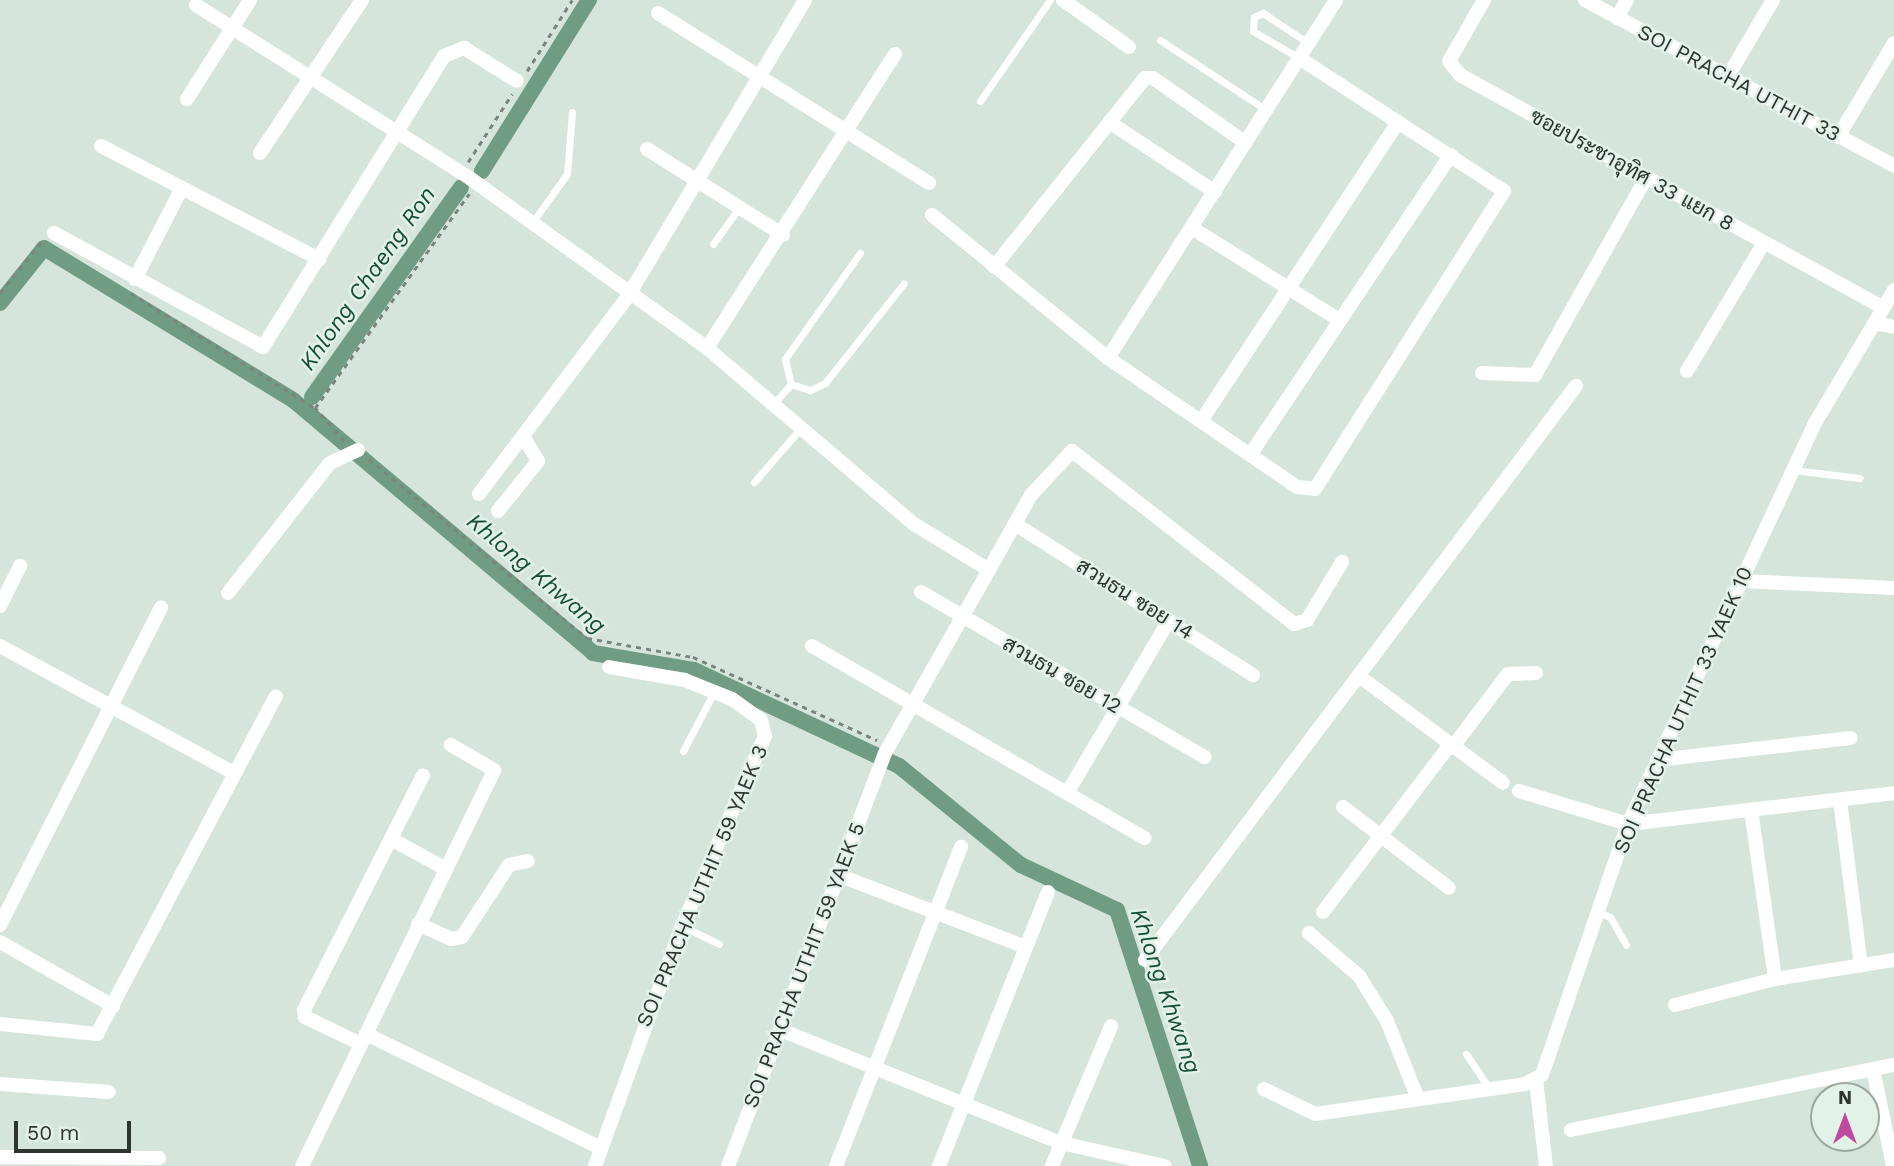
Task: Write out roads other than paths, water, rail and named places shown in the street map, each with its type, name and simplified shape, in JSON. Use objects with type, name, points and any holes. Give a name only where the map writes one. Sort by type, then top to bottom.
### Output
[{"type":"street","points":[[187,99],[250,0]]},
{"type":"street","points":[[260,153],[314,80],[362,0]]},
{"type":"street","points":[[479,494],[524,438],[628,296],[696,180],[762,79],[805,0]]},
{"type":"street","points":[[1063,0],[1129,47]]},
{"type":"street","points":[[1108,358],[1336,0]]},
{"type":"street","name":"ซอยประชาอุทิศ 33 แยก 8","points":[[1484,0],[1449,61],[1451,68],[1883,308]]},
{"type":"street","name":"SOI PRACHA UTHIT 33","points":[[1585,0],[1894,166]]},
{"type":"street","points":[[1617,18],[1627,0]]},
{"type":"street","points":[[1727,78],[1773,0]]},
{"type":"street","points":[[196,5],[477,183],[628,296],[707,348],[803,424],[887,502],[989,570]]},
{"type":"street","points":[[658,13],[929,183]]},
{"type":"street","points":[[1838,137],[1894,43]]},
{"type":"street","points":[[55,240],[131,285],[263,347],[396,131],[453,48],[464,48],[517,81]]},
{"type":"street","points":[[707,348],[783,235],[895,54]]},
{"type":"street","points":[[932,215],[1108,358],[1297,487],[1323,483],[1502,196],[1500,185],[1299,58]]},
{"type":"street","points":[[994,267],[1109,122],[1137,82],[1153,78],[1247,142]]},
{"type":"street","points":[[1109,122],[1215,192]]},
{"type":"street","points":[[1202,421],[1398,122]]},
{"type":"street","points":[[101,146],[319,259]]},
{"type":"street","points":[[648,149],[783,235]]},
{"type":"street","points":[[1250,455],[1451,155]]},
{"type":"street","points":[[1482,373],[1535,374],[1646,178]]},
{"type":"street","points":[[131,285],[182,188]]},
{"type":"street","points":[[1192,228],[1339,320]]},
{"type":"street","points":[[1687,371],[1764,243]]},
{"type":"street","name":"SOI PRACHA UTHIT 33 YAEK 10","points":[[1536,1080],[1628,824],[1792,470],[1894,289]]},
{"type":"street","points":[[1874,323],[1894,327]]},
{"type":"street","points":[[1144,960],[1576,386]]},
{"type":"street","points":[[498,511],[538,461],[524,438]]},
{"type":"street","points":[[228,593],[330,463],[354,451]]},
{"type":"street","name":"SOI PRACHA UTHIT 59 YAEK 5","points":[[728,1166],[885,754],[1015,524],[1060,457],[1076,451],[1294,624],[1307,620],[1342,562]]},
{"type":"street","name":"สวนธน ซอย 14","points":[[1015,524],[1253,675]]},
{"type":"street","points":[[0,606],[20,566]]},
{"type":"street","points":[[1740,581],[1894,588]]},
{"type":"street","name":"สวนธน ซอย 12","points":[[921,592],[963,619],[1204,757]]},
{"type":"street","points":[[0,925],[160,608]]},
{"type":"street","points":[[1069,790],[1169,620]]},
{"type":"street","points":[[0,646],[234,773]]},
{"type":"street","points":[[812,646],[1069,790],[1144,838]]},
{"type":"street","name":"SOI PRACHA UTHIT 59 YAEK 3","points":[[595,1166],[599,1147],[682,926],[765,736],[761,720],[714,692],[609,667]]},
{"type":"street","points":[[1323,912],[1508,674],[1536,673]]},
{"type":"street","points":[[1359,676],[1450,747],[1503,783]]},
{"type":"street","points":[[0,1024],[97,1034],[276,696]]},
{"type":"street","points":[[1657,760],[1851,738]]},
{"type":"street","points":[[302,1166],[494,769],[452,745]]},
{"type":"street","points":[[423,775],[304,1010],[305,1017],[364,1039],[599,1147]]},
{"type":"street","points":[[1519,791],[1628,824],[1894,793]]},
{"type":"street","points":[[1840,800],[1861,966]]},
{"type":"street","points":[[1343,807],[1449,888]]},
{"type":"street","points":[[1751,810],[1775,979]]},
{"type":"street","points":[[391,839],[446,869]]},
{"type":"street","points":[[836,1166],[961,847]]},
{"type":"street","points":[[418,924],[451,939],[462,937],[509,865],[528,861]]},
{"type":"street","points":[[838,875],[1026,947]]},
{"type":"street","points":[[939,1166],[1048,892]]},
{"type":"street","points":[[1310,933],[1359,976],[1387,1021],[1418,1099]]},
{"type":"street","points":[[0,942],[113,1006]]},
{"type":"street","points":[[1675,1005],[1775,979],[1894,960]]},
{"type":"street","points":[[1052,1166],[1111,1026]]},
{"type":"street","points":[[781,1030],[1061,1143],[1164,1166]]},
{"type":"street","points":[[1571,1130],[1894,1065]]},
{"type":"street","points":[[1873,1069],[1891,1165]]},
{"type":"street","points":[[1264,1090],[1315,1114],[1536,1080],[1546,1166]]},
{"type":"street","points":[[0,1084],[109,1091]]},
{"type":"street","points":[[8,1160],[159,1158]]},
{"type":"lane","points":[[980,101],[1050,0]]},
{"type":"lane","points":[[1299,58],[1253,31],[1254,17],[1263,13],[1308,43]]},
{"type":"lane","points":[[1160,40],[1266,111]]},
{"type":"lane","points":[[532,223],[567,174],[572,113]]},
{"type":"lane","points":[[713,244],[739,207]]},
{"type":"lane","points":[[791,384],[785,359],[860,253]]},
{"type":"lane","points":[[791,384],[810,390],[825,383],[904,283]]},
{"type":"lane","points":[[775,402],[791,384]]},
{"type":"lane","points":[[754,482],[803,424]]},
{"type":"lane","points":[[1792,470],[1860,478]]},
{"type":"lane","points":[[683,751],[714,692]]},
{"type":"lane","points":[[1598,912],[1610,917],[1626,945]]},
{"type":"lane","points":[[682,926],[719,944]]},
{"type":"lane","points":[[1466,1054],[1489,1088]]},
{"type":"waterway","name":"Khlong Chaeng Ron","points":[[482,171],[589,0]]},
{"type":"waterway","name":"Khlong Chaeng Ron","points":[[312,397],[461,187]]},
{"type":"waterway","name":"Khlong Khwang","points":[[0,303],[44,248],[293,400],[593,653],[694,670],[899,766],[1021,865],[1117,910],[1200,1166]]}]
